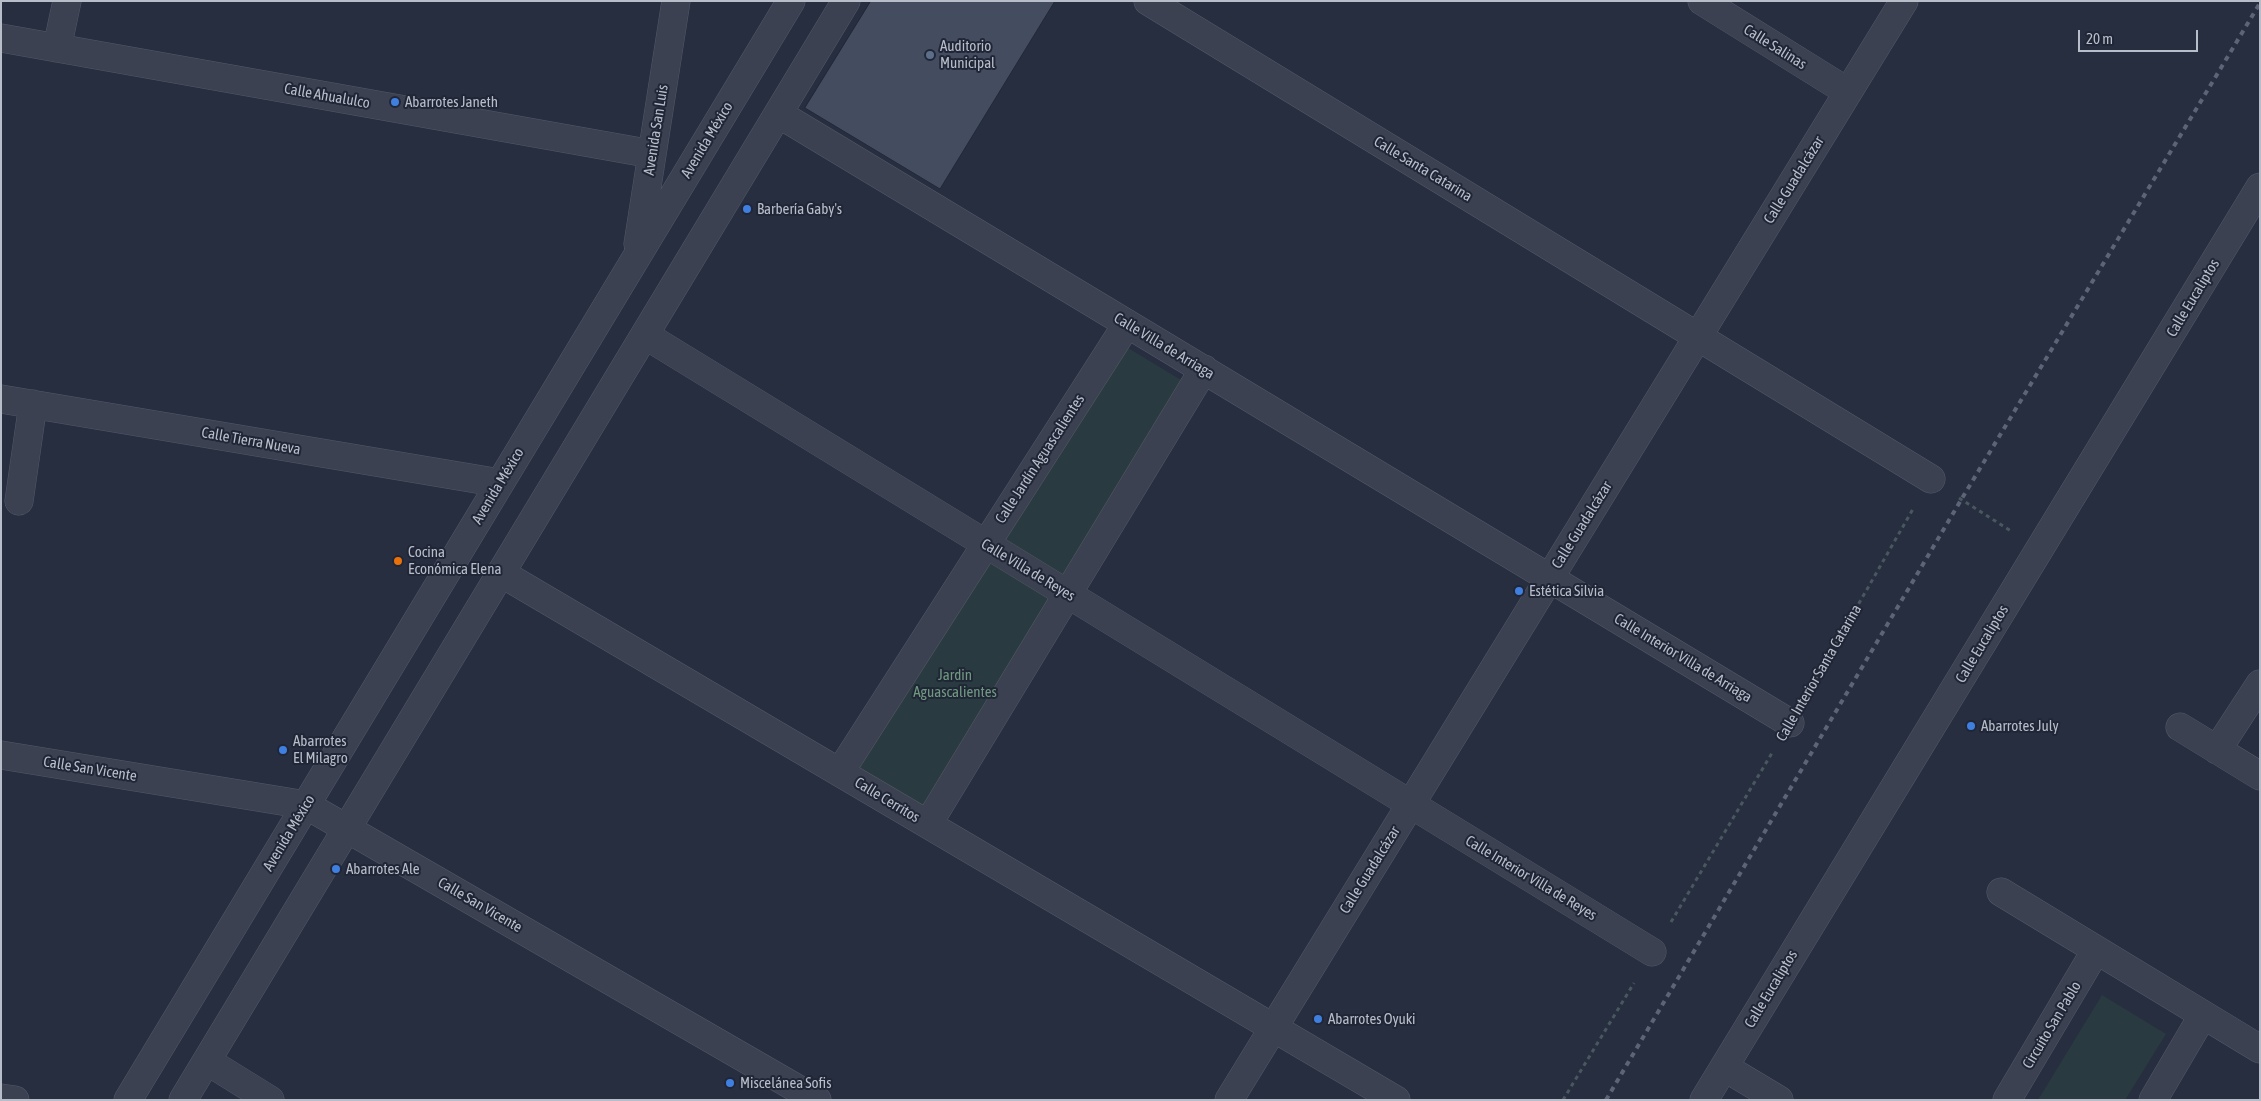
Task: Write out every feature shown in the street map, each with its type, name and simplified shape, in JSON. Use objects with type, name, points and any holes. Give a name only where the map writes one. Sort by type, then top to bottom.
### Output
[{"type":"street","points":[[57,48],[67,1]]},
{"type":"street","name":"Avenida San Luis","points":[[636,259],[676,1]]},
{"type":"street","name":"Avenida México","points":[[128,1100],[791,1]]},
{"type":"street","points":[[184,1100],[846,1]]},
{"type":"street","name":"Calle Santa Catarina","points":[[1148,1],[1698,337]]},
{"type":"street","name":"Calle Salinas","points":[[1702,1],[1848,92]]},
{"type":"street","name":"Calle Guadalcázar","points":[[1229,1100],[1904,1]]},
{"type":"street","name":"Calle Ahualulco","points":[[1,38],[652,154]]},
{"type":"street","name":"Calle Villa de Arriaga","points":[[779,114],[1550,578]]},
{"type":"street","name":"Calle Eucaliptos","points":[[1704,1100],[2040,549],[2251,220],[2260,187]]},
{"type":"street","name":"Calle Jardín Aguascalientes","points":[[840,772],[1127,324]]},
{"type":"street","name":"Calle Villa de Reyes","points":[[645,335],[1410,804]]},
{"type":"street","points":[[1698,337],[1931,479]]},
{"type":"street","points":[[928,824],[1204,369]]},
{"type":"street","name":"Calle Tierra Nueva","points":[[1,398],[500,483]]},
{"type":"street","points":[[19,501],[33,404]]},
{"type":"street","name":"Calle Cerritos","points":[[501,573],[1396,1100]]},
{"type":"street","name":"Calle Interior Villa de Arriaga","points":[[1550,578],[1790,723]]},
{"type":"street","points":[[2217,750],[2260,684]]},
{"type":"street","points":[[2180,727],[2260,776]]},
{"type":"street","name":"Calle San Vicente","points":[[1,755],[306,805],[817,1100]]},
{"type":"street","name":"Calle Interior Villa de Reyes","points":[[1410,804],[1652,952]]},
{"type":"street","points":[[2001,892],[2260,1049]]},
{"type":"street","name":"Circuito San Pablo","points":[[2008,1100],[2096,950]]},
{"type":"street","points":[[2153,1100],[2203,1015]]},
{"type":"street","points":[[207,1061],[270,1100]]},
{"type":"street","points":[[1724,1067],[1778,1100]]},
{"type":"street","points":[[1,1098],[15,1100]]},
{"type":"path","points":[[1931,479],[2040,549]]},
{"type":"path","name":"Calle Interior Santa Catarina","points":[[1563,1100],[1790,723],[1931,479]]},
{"type":"green space","name":"Jardin Aguascalientes","points":[[1118,342],[1191,386],[926,812],[854,767]]},
{"type":"green space","points":[[2102,995],[2166,1034],[2125,1100],[2038,1100]]},
{"type":"building","name":"Auditorio Municipal","points":[[871,1],[1055,1],[940,189],[805,108]]},
{"type":"railway","points":[[1606,1100],[1961,500],[2260,3]]},
{"type":"place","name":"Auditorio Municipal","points":[[930,55]]},
{"type":"place","name":"Abarrotes Janeth","points":[[395,102]]},
{"type":"place","name":"Barbería Gaby's","points":[[747,209]]},
{"type":"place","name":"Cocina Económica Elena","points":[[398,561]]},
{"type":"place","name":"Estética Silvia","points":[[1519,591]]},
{"type":"place","name":"Abarrotes July","points":[[1971,726]]},
{"type":"place","name":"Abarrotes El Milagro","points":[[283,750]]},
{"type":"place","name":"Abarrotes Ale","points":[[336,869]]},
{"type":"place","name":"Abarrotes Oyuki","points":[[1318,1019]]},
{"type":"place","name":"Miscelánea Sofis","points":[[730,1083]]}]
